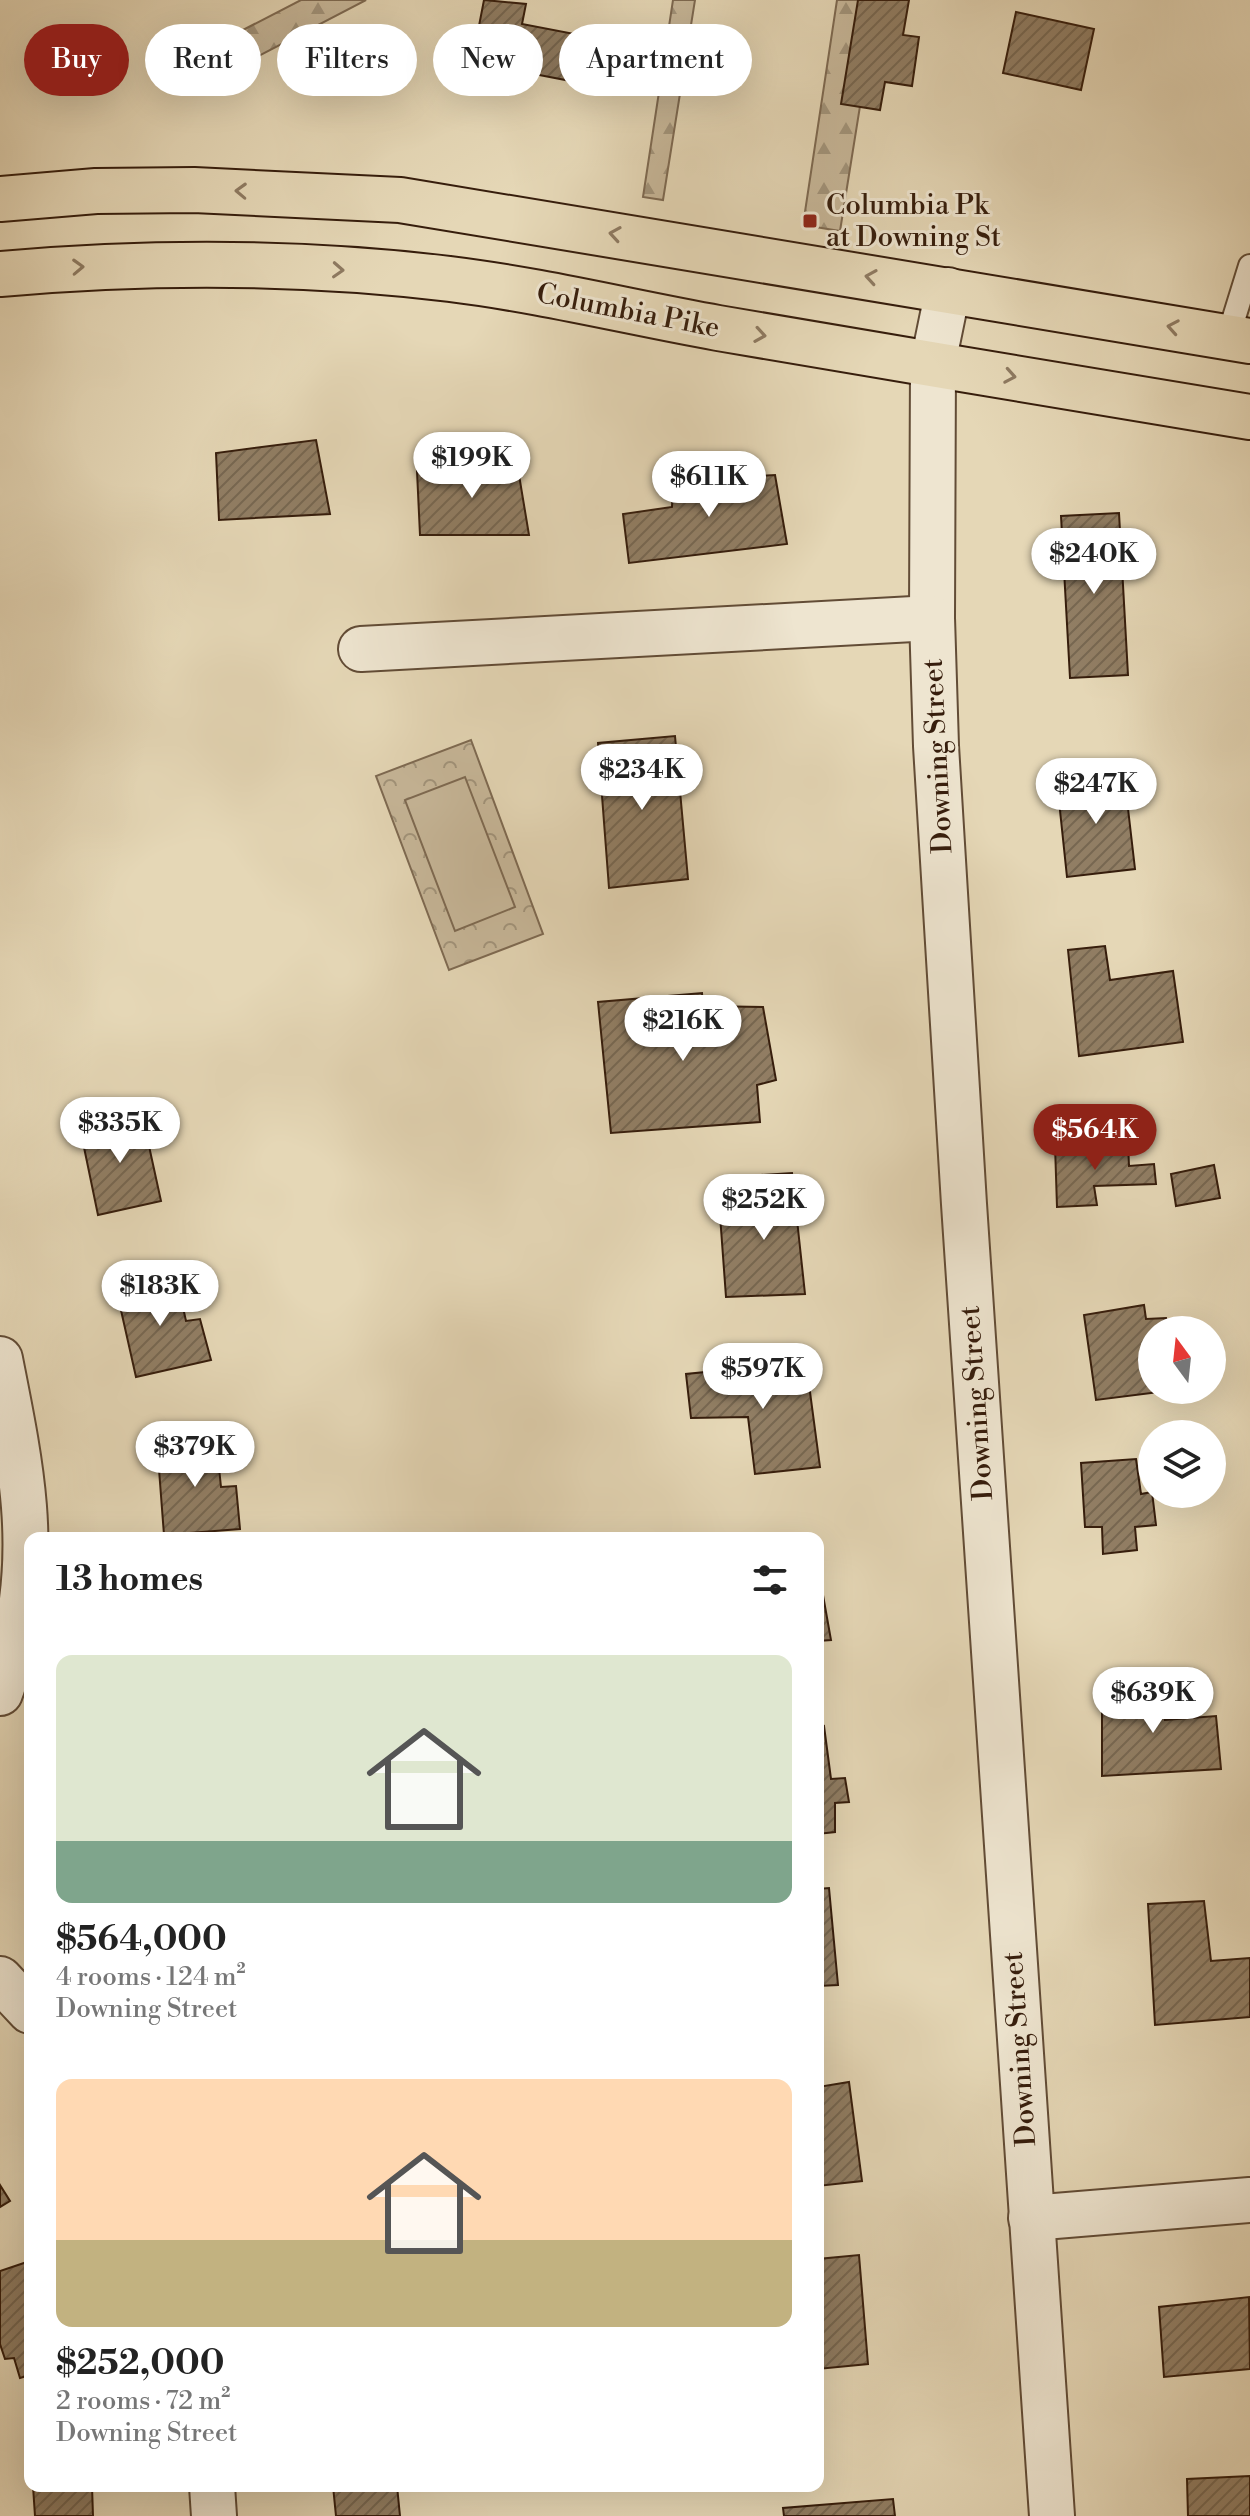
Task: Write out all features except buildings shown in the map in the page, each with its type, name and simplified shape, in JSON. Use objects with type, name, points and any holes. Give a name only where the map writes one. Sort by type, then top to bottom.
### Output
[{"type":"main road","points":[[0,199],[96,191],[194,190],[400,200],[1239,339]]},
{"type":"main road","name":"Columbia Pike","points":[[0,274],[67,268],[168,265],[317,269],[451,279],[1250,417]]},
{"type":"street","name":"Downing Street","points":[[948,290],[933,363],[932,618],[936,746],[1052,2516]]},
{"type":"street","points":[[361,649],[932,618]]},
{"type":"street","points":[[0,1359],[22,1468],[26,1532]]},
{"type":"street","points":[[0,1693],[21,1613],[24,1577]]},
{"type":"street","points":[[0,1979],[24,2005]]},
{"type":"street","points":[[1031,2218],[1250,2200]]},
{"type":"street","points":[[212,2492],[214,2516]]},
{"type":"lane","points":[[1239,339],[1250,266]]},
{"type":"green space","points":[[301,0],[366,0],[320,24],[277,24],[277,46],[261,55],[261,24],[255,24]]},
{"type":"green space","points":[[673,0],[695,0],[691,24],[669,24]]},
{"type":"green space","points":[[837,0],[877,0],[840,231],[803,225]]},
{"type":"green space","points":[[658,96],[680,96],[663,200],[643,197]]},
{"type":"green space","points":[[471,740],[543,934],[449,970],[376,776]]},
{"type":"green space","points":[[465,777],[515,907],[455,931],[405,800]]},
{"type":"place","name":"Columbia Pk at Downing St","points":[[810,221]]}]
